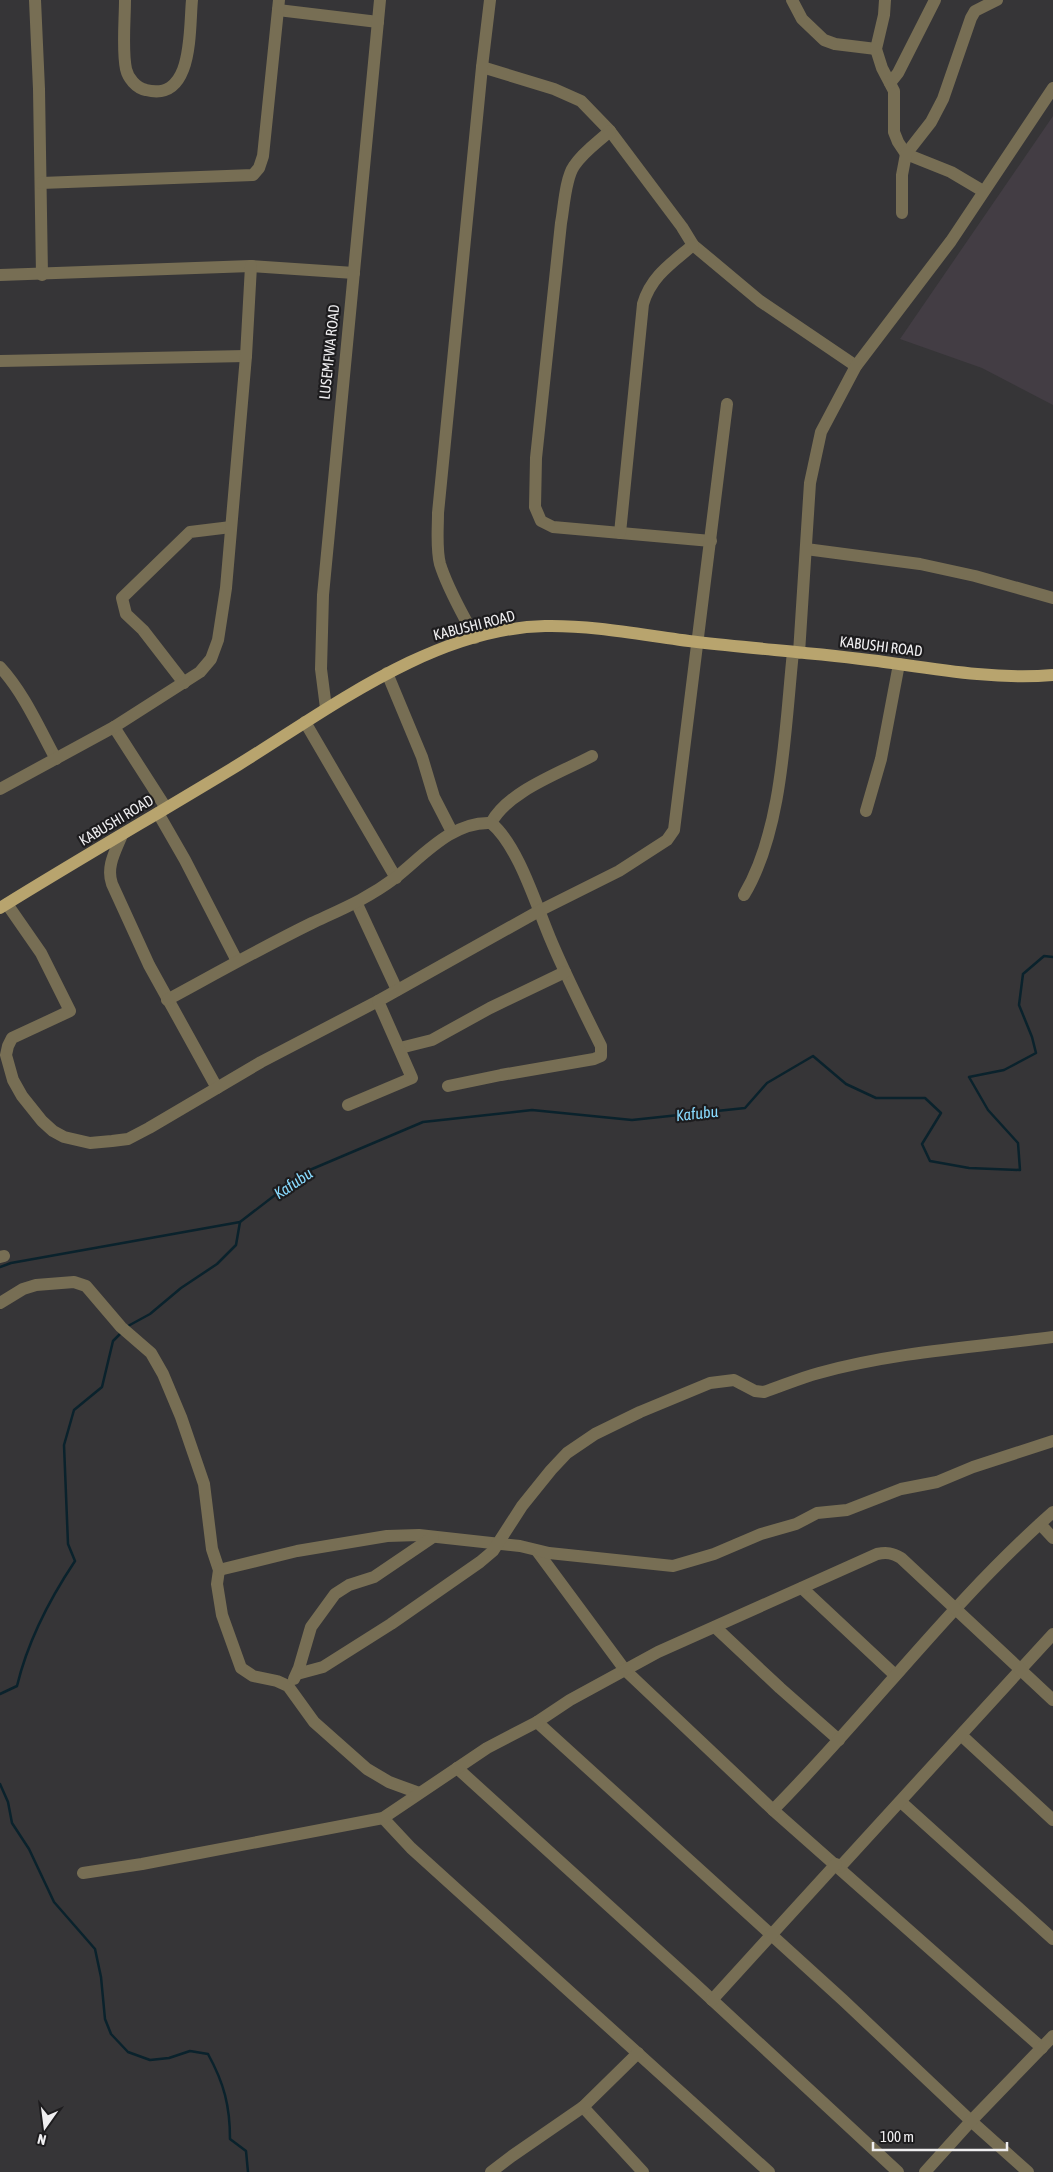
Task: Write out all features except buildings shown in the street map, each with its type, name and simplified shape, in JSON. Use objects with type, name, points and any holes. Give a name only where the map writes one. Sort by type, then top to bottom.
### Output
[{"type":"main road","name":"KABUSHI ROAD","points":[[4,906],[162,811],[326,708],[387,673],[425,654],[499,632],[543,626],[586,628],[967,673],[1053,675]]},
{"type":"street","points":[[35,0],[42,275]]},
{"type":"street","points":[[124,0],[126,69],[132,81],[145,90],[161,91],[169,89],[176,84],[183,71],[187,54],[192,0]]},
{"type":"street","name":"LUSEMFWA ROAD","points":[[326,708],[322,669],[323,595],[380,0]]},
{"type":"street","points":[[474,638],[440,563],[438,537],[439,504],[490,0]]},
{"type":"street","points":[[792,0],[802,19],[824,40],[835,44],[876,49]]},
{"type":"street","points":[[885,0],[884,15],[876,49],[894,91],[894,132],[906,154],[951,172],[983,191]]},
{"type":"street","points":[[890,83],[898,73],[935,0]]},
{"type":"street","points":[[902,213],[902,175],[906,154],[928,126],[943,99],[975,11],[997,0]]},
{"type":"street","points":[[41,183],[253,175],[259,168],[263,156],[279,5],[378,22]]},
{"type":"street","points":[[482,67],[554,89],[581,101],[610,131],[682,227],[693,246],[760,301],[856,366]]},
{"type":"street","points":[[744,895],[756,875],[780,782],[796,653],[810,482],[816,449],[824,426],[856,366],[924,278],[1053,88]]},
{"type":"street","points":[[610,131],[585,153],[573,168],[568,185],[561,223],[536,458],[535,507],[541,521],[553,527],[711,541]]},
{"type":"street","points":[[620,533],[643,304],[650,286],[657,275],[693,246]]},
{"type":"street","points":[[0,789],[114,727],[200,672],[211,658],[218,640],[231,527],[246,356],[251,266]]},
{"type":"street","points":[[0,274],[42,275],[251,266],[354,273]]},
{"type":"street","points":[[0,360],[246,356]]},
{"type":"street","points":[[4,906],[40,953],[70,1011],[12,1038],[6,1055],[13,1080],[22,1096],[53,1131],[64,1138],[90,1143],[128,1139],[261,1062],[378,1001],[539,911],[619,871],[667,840],[674,830],[728,404]]},
{"type":"street","points":[[184,683],[142,630],[126,614],[122,598],[190,532],[231,527]]},
{"type":"street","points":[[806,548],[920,564],[975,576],[1053,598]]},
{"type":"street","points":[[866,812],[880,759],[899,664]]},
{"type":"street","points":[[0,667],[8,676],[31,713],[56,759]]},
{"type":"street","points":[[387,673],[422,757],[434,797],[452,832]]},
{"type":"street","points":[[305,722],[396,878]]},
{"type":"street","points":[[114,727],[162,811],[237,962]]},
{"type":"street","points":[[491,823],[498,811],[512,798],[592,756]]},
{"type":"street","points":[[167,1000],[312,923],[357,904],[396,878],[452,832],[476,824],[491,823],[501,832],[530,886],[565,972],[601,1046],[601,1056],[594,1059],[448,1086]]},
{"type":"street","points":[[122,835],[110,864],[108,875],[149,965],[217,1088]]},
{"type":"street","points":[[357,904],[398,990]]},
{"type":"street","points":[[400,1048],[432,1040],[490,1008],[565,972]]},
{"type":"street","points":[[348,1104],[412,1078],[378,1001]]},
{"type":"street","points":[[0,1303],[23,1289],[36,1285],[74,1282],[86,1286],[125,1330],[151,1354],[163,1374],[204,1484],[212,1549],[219,1570],[217,1584],[222,1615],[242,1668],[253,1676],[277,1681],[288,1686],[314,1722],[367,1769],[389,1782],[419,1793]]},
{"type":"street","points":[[297,1674],[323,1667],[391,1624],[480,1562],[498,1543],[522,1506],[567,1453],[595,1434],[640,1412],[710,1383],[734,1380],[755,1391],[764,1392],[820,1373],[856,1365],[955,1348],[1053,1337]]},
{"type":"street","points":[[219,1570],[297,1551],[387,1536],[433,1537],[498,1543],[537,1551],[668,1566],[678,1565],[714,1554],[761,1534],[796,1524],[817,1513],[846,1510],[901,1488],[937,1482],[974,1467],[1053,1441]]},
{"type":"street","points":[[773,1810],[839,1740],[988,1572],[1053,1512]]},
{"type":"street","points":[[1040,1524],[1053,1538]]},
{"type":"street","points":[[288,1686],[297,1674],[311,1627],[335,1594],[349,1585],[374,1577],[433,1537]]},
{"type":"street","points":[[537,1551],[625,1670],[773,1810],[1042,2048]]},
{"type":"street","points":[[83,1873],[151,1863],[383,1818],[487,1748],[658,1652],[877,1554],[889,1553],[901,1558],[1053,1700]]},
{"type":"street","points":[[802,1588],[895,1675]]},
{"type":"street","points":[[716,1627],[780,1688],[839,1740]]},
{"type":"street","points":[[712,2000],[901,1802],[1053,1634]]},
{"type":"street","points":[[536,1722],[772,1935],[1028,2172]]},
{"type":"street","points":[[961,1735],[1053,1820]]},
{"type":"street","points":[[457,1768],[898,2172]]},
{"type":"street","points":[[901,1802],[1053,1939]]},
{"type":"street","points":[[383,1818],[411,1848],[769,2172]]},
{"type":"street","points":[[925,2172],[1053,2036]]},
{"type":"street","points":[[491,2172],[583,2107],[638,2052]]},
{"type":"street","points":[[583,2107],[643,2172]]},
{"type":"shaded area","points":[[1053,116],[1053,405],[982,368],[900,339]]},
{"type":"waterway","name":"Kafubu","points":[[0,1267],[11,1263],[240,1222],[305,1172],[423,1122],[532,1110],[632,1120],[745,1108],[767,1083],[813,1056],[846,1084],[876,1098],[925,1098],[941,1113],[922,1144],[930,1161],[969,1168],[1020,1170],[1018,1143],[988,1110],[969,1077],[1004,1070],[1036,1053],[1032,1037],[1019,1005],[1023,974],[1044,956],[1053,957]]},
{"type":"waterway","points":[[128,1326],[150,1314],[181,1288],[217,1264],[236,1245],[240,1222]]},
{"type":"waterway","points":[[0,1694],[17,1686],[27,1653],[40,1621],[75,1561],[68,1544],[64,1445],[74,1410],[102,1387],[113,1341],[122,1332]]},
{"type":"waterway","points":[[0,1784],[8,1802],[12,1823],[29,1849],[54,1902],[95,1949],[101,1977],[105,2019],[111,2034],[128,2052],[150,2060],[169,2058],[190,2051],[208,2054],[225,2095],[229,2116],[230,2139],[246,2151],[248,2172]]}]
